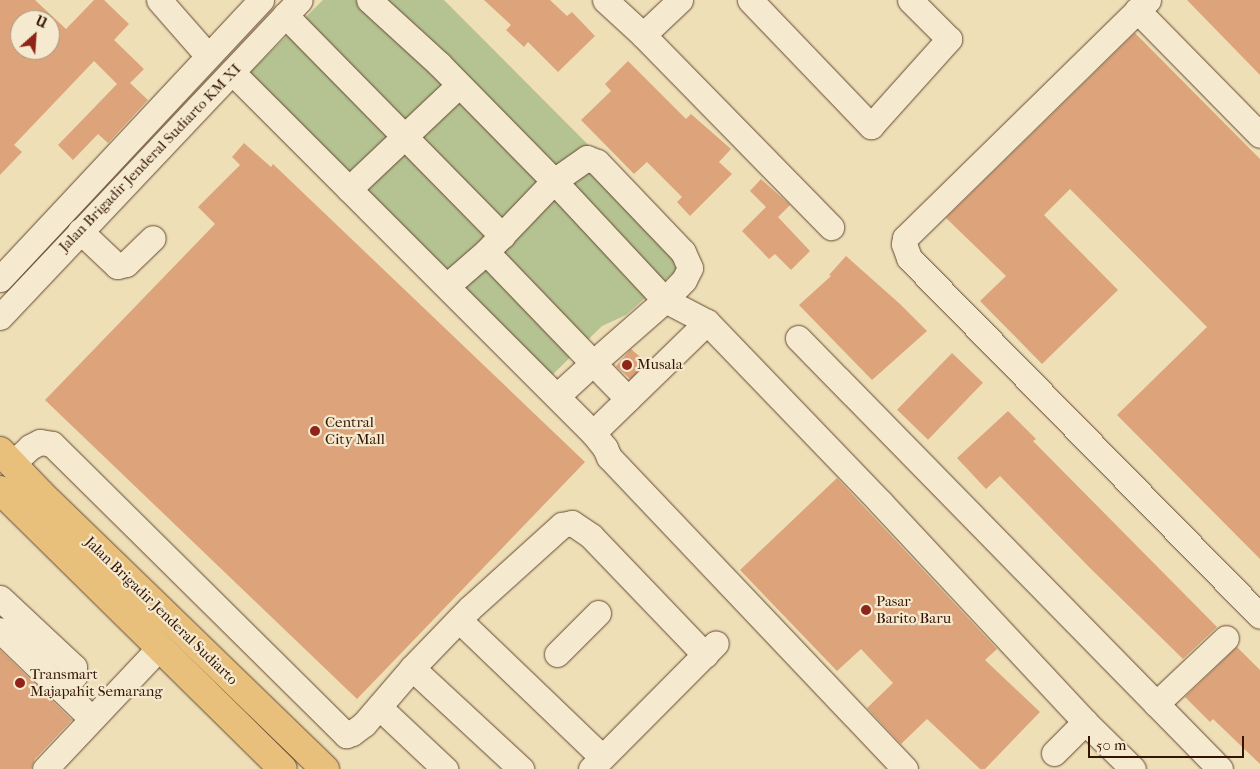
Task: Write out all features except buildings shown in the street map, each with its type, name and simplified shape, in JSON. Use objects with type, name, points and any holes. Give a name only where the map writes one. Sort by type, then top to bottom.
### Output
[{"type":"main road","name":"Jalan Brigadir Jenderal Sudiarto","points":[[6,458],[324,769]]},
{"type":"main road","name":"Jalan Brigadir Jenderal Sudiarto","points":[[4,502],[160,647],[283,769]]},
{"type":"lane","points":[[160,0],[208,56]]},
{"type":"lane","name":"Jalan Brigadir Jenderal Sudiarto KM XI","points":[[0,279],[261,0]]},
{"type":"lane","points":[[369,0],[459,85],[554,181],[665,300],[707,322],[1086,722],[1133,769]]},
{"type":"lane","points":[[605,0],[642,35],[831,227]]},
{"type":"lane","points":[[642,35],[680,0]]},
{"type":"lane","points":[[750,0],[871,126],[949,39],[910,0]]},
{"type":"lane","points":[[1260,135],[1142,5],[905,238],[904,244],[909,258],[1260,616]]},
{"type":"lane","points":[[293,8],[593,363],[628,399]]},
{"type":"lane","name":"Jalan Brigadir Jenderal Sudiarto KM XI","points":[[0,317],[293,8]]},
{"type":"lane","points":[[232,72],[593,433],[605,448],[609,457],[905,769]]},
{"type":"lane","points":[[349,189],[459,85]]},
{"type":"lane","points":[[448,286],[494,244],[554,181],[587,158],[591,158],[684,252],[690,268],[684,280],[665,300],[557,396]]},
{"type":"lane","points":[[80,231],[117,266],[126,264],[154,238]]},
{"type":"lane","points":[[593,433],[707,322]]},
{"type":"lane","points":[[798,338],[1220,769]]},
{"type":"lane","points":[[6,458],[40,442],[52,444],[346,735],[364,724],[412,668],[459,620],[562,524],[572,523],[591,536],[711,649],[596,763],[459,620]]},
{"type":"lane","points":[[0,598],[74,667],[74,676],[62,690]]},
{"type":"lane","points":[[557,654],[598,614]]},
{"type":"lane","points":[[0,630],[91,718]]},
{"type":"lane","points":[[1156,704],[1226,638]]},
{"type":"lane","points":[[45,769],[91,718],[160,647]]},
{"type":"lane","points":[[412,668],[521,769]]},
{"type":"lane","points":[[379,706],[445,769]]},
{"type":"lane","points":[[1054,753],[1086,722]]},
{"type":"green space","points":[[323,0],[444,0],[696,253],[626,315],[602,326],[541,386],[236,86]]},
{"type":"place","name":"Musala","points":[[627,365]]},
{"type":"place","name":"Central City Mall","points":[[315,431]]},
{"type":"place","name":"Pasar Barito Baru","points":[[866,610]]},
{"type":"place","name":"Transmart Majapahit Semarang","points":[[20,683]]}]
